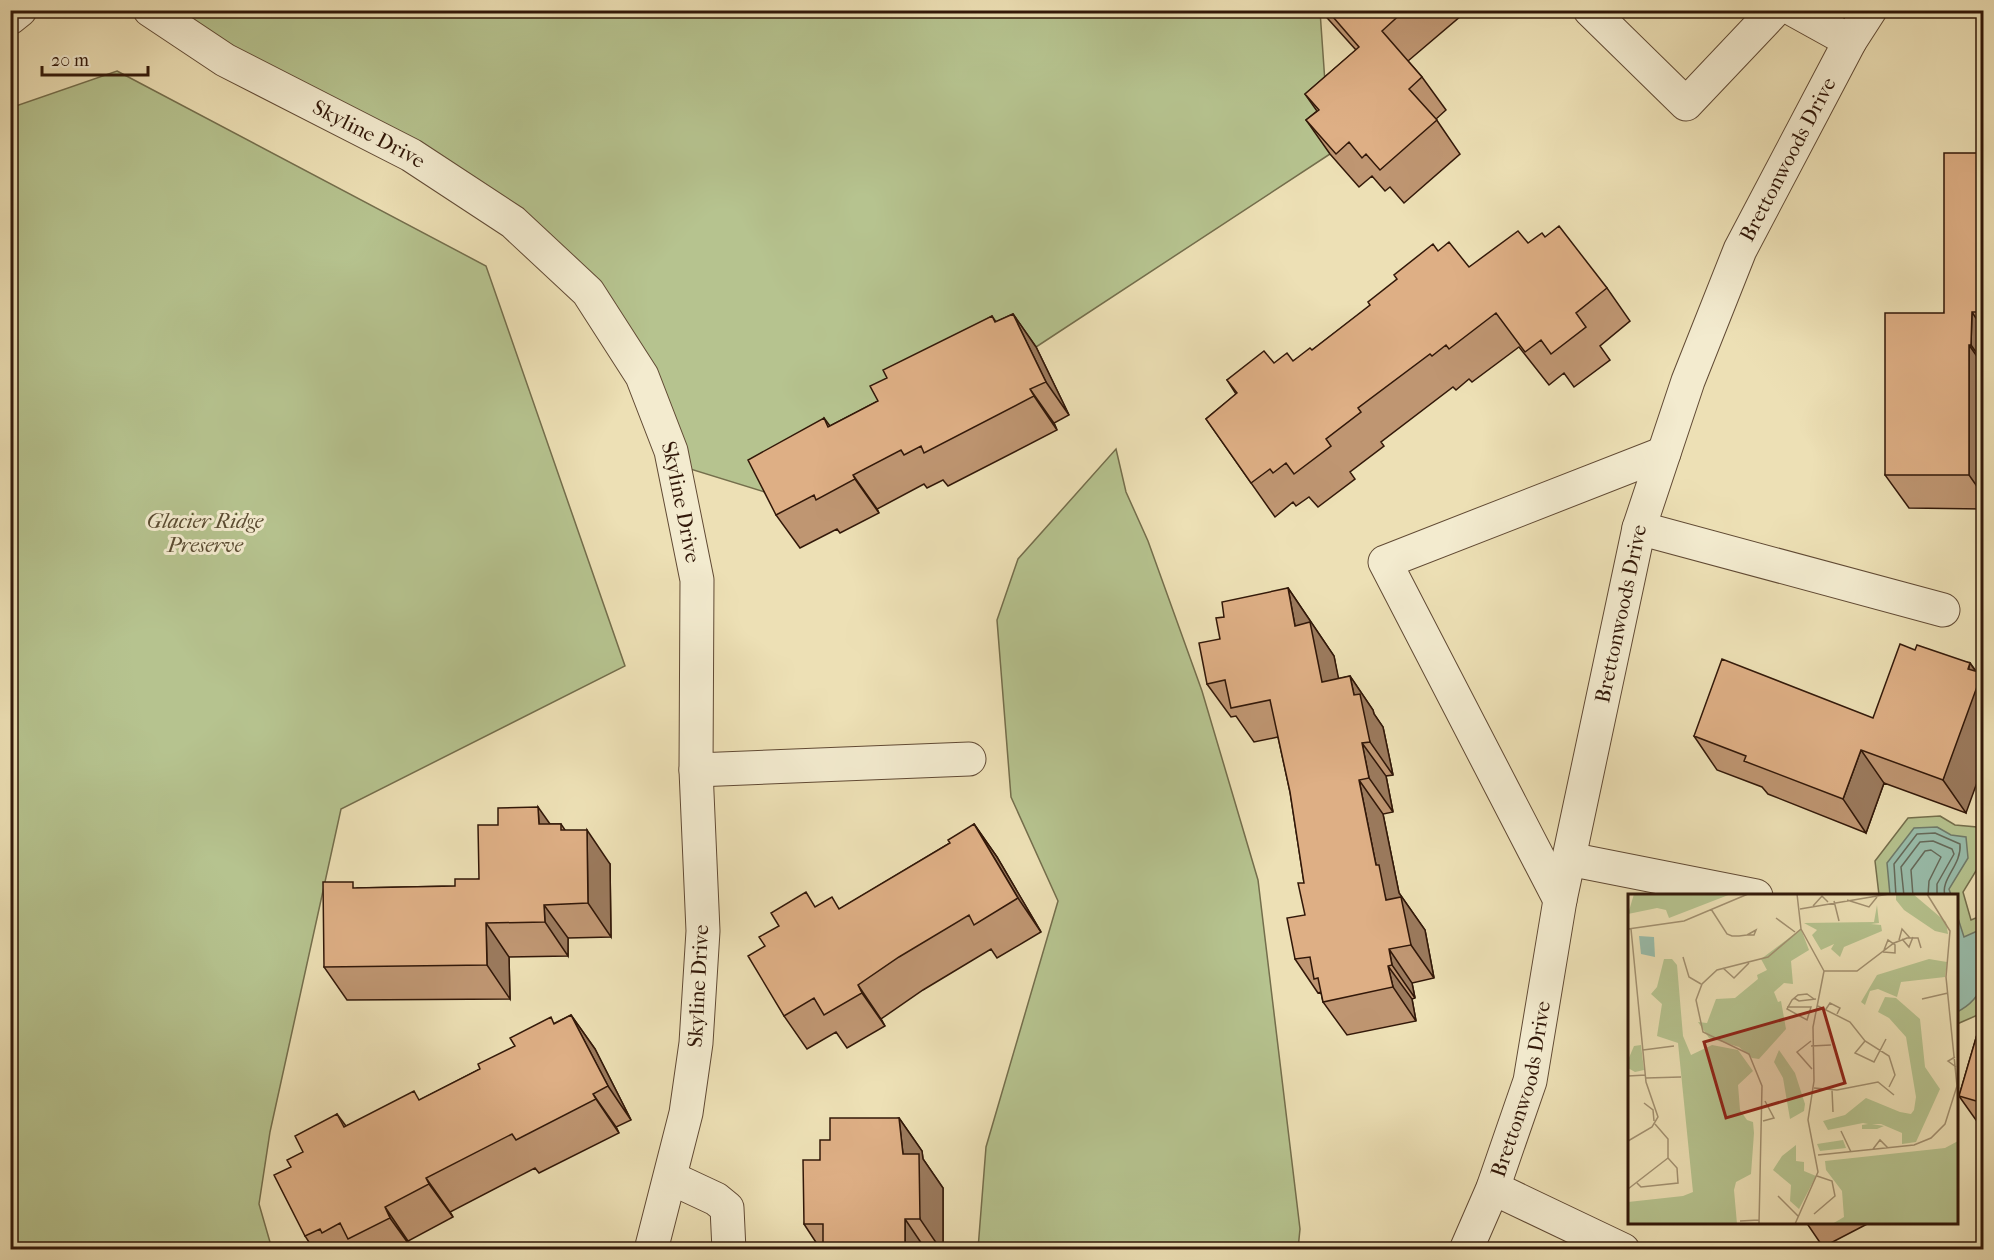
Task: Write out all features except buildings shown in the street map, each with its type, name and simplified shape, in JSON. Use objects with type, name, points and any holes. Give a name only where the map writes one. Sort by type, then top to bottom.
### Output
[{"type":"street","points":[[10,18],[20,10]]},
{"type":"street","name":"Skyline Drive","points":[[150,10],[225,60],[411,155],[513,222],[588,292],[642,376],[671,451],[697,580],[696,770],[703,931],[693,1066],[687,1113],[651,1250]]},
{"type":"street","points":[[1590,10],[1686,104],[1775,10]]},
{"type":"street","points":[[1794,10],[1850,41]]},
{"type":"street","name":"Brettonwoods Drive","points":[[1466,1250],[1493,1188],[1530,1081],[1560,900],[1639,528],[1688,381],[1740,250],[1850,41],[1870,10]]},
{"type":"street","points":[[1560,900],[1385,562],[1664,453]]},
{"type":"street","points":[[1639,528],[1943,610]]},
{"type":"street","points":[[696,770],[969,759]]},
{"type":"street","points":[[1569,858],[1746,894]]},
{"type":"street","points":[[671,1178],[716,1198],[727,1208],[729,1250]]},
{"type":"street","points":[[1493,1188],[1623,1250]]},
{"type":"green space","points":[[150,11],[1320,11],[1330,154],[1036,347],[771,494],[674,464],[642,376],[513,222]]},
{"type":"green space","name":"Glacier Ridge Preserve","points":[[117,71],[486,266],[625,666],[341,809],[270,1132],[259,1204],[272,1249],[11,1249],[10,108]]},
{"type":"green space","points":[[1116,449],[1126,492],[1148,541],[1202,691],[1258,880],[1300,1229],[1298,1249],[978,1249],[986,1147],[1058,901],[1011,797],[997,620],[1018,559]]},
{"type":"green space","points":[[1940,816],[1955,825],[1977,827],[1982,861],[1963,892],[1971,920],[1983,915],[1984,1008],[1980,1014],[1958,1024],[1958,894],[1879,894],[1875,861],[1908,818]]},
{"type":"water","points":[[1937,827],[1951,835],[1966,837],[1968,858],[1949,889],[1951,894],[1890,894],[1887,863],[1914,828]]},
{"type":"water","points":[[1958,918],[1964,937],[1984,928],[1984,976],[1981,987],[1968,1005],[1958,1011]]}]
